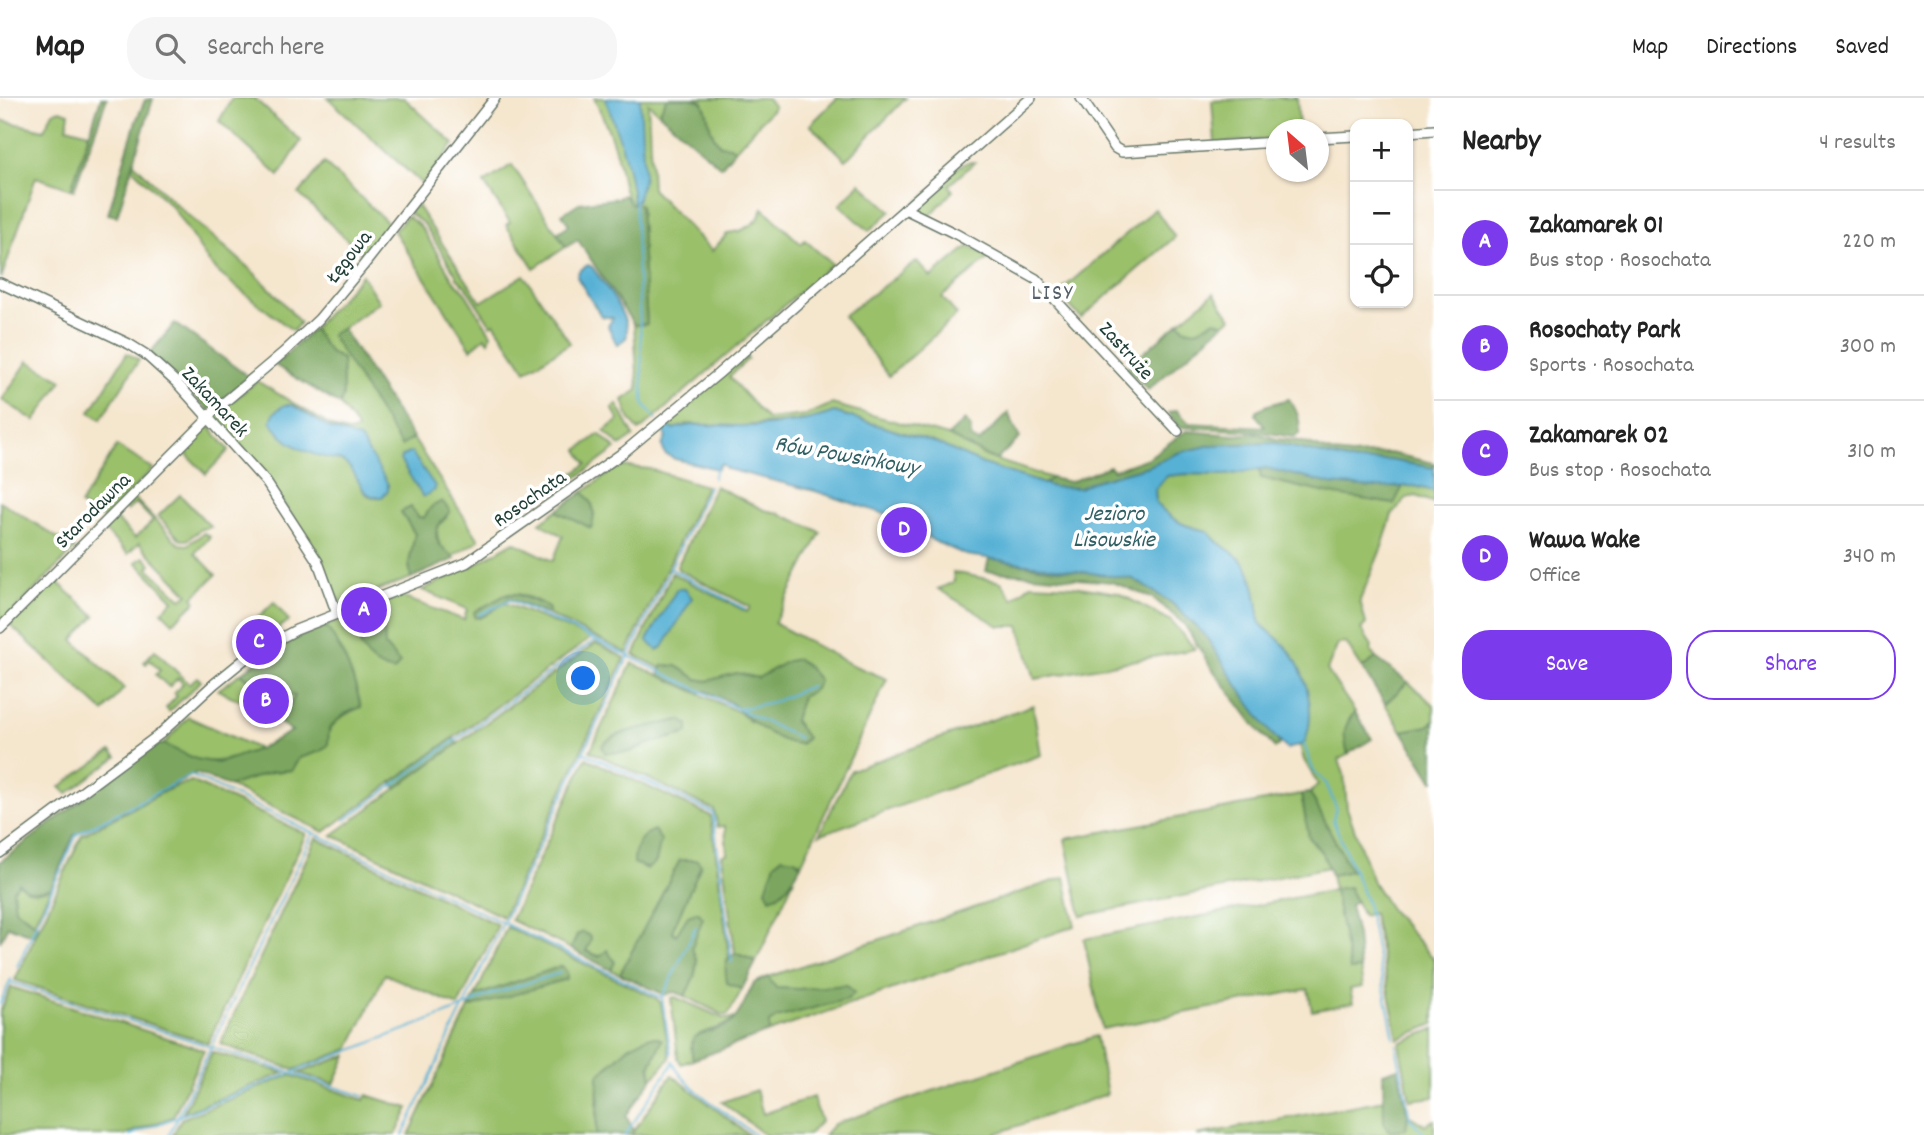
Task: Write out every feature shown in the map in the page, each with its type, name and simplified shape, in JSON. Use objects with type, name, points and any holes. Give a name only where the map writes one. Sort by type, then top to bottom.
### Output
[{"type":"street","name":"Łęgowa","points":[[209,416],[318,319],[352,280],[495,98]]},
{"type":"street","name":"Rosochata","points":[[0,853],[160,734],[244,659],[284,636],[466,563],[624,452],[1031,98]]},
{"type":"street","points":[[1081,98],[1115,148],[1122,152],[1266,143]]},
{"type":"street","points":[[1413,132],[1434,130]]},
{"type":"street","points":[[1329,137],[1350,136]]},
{"type":"street","name":"Zastruże","points":[[905,209],[957,234],[1036,279],[1178,431]]},
{"type":"street","name":"Zakamarek","points":[[0,283],[117,337],[140,351],[177,383],[266,482],[312,552],[337,614]]},
{"type":"street","name":"Starodawna","points":[[0,628],[209,416]]},
{"type":"green space","points":[[101,98],[107,98],[74,190],[71,189]]},
{"type":"green space","points":[[232,98],[254,98],[301,141],[279,176],[219,121]]},
{"type":"green space","points":[[328,98],[404,98],[454,144],[422,184]]},
{"type":"green space","points":[[594,98],[667,98],[659,113],[648,103],[652,189],[712,251],[728,233],[750,226],[758,219],[763,208],[801,244],[805,240],[832,264],[639,431],[629,418],[623,400],[638,390],[634,325],[647,324],[640,204],[631,204],[626,194],[614,145]]},
{"type":"green space","points":[[667,98],[702,101],[720,145],[730,146],[735,150],[721,167],[659,113]]},
{"type":"green space","points":[[690,98],[767,98],[774,107],[735,150],[730,146],[720,145],[713,134],[702,101]]},
{"type":"green space","points":[[837,98],[906,98],[846,160],[810,125]]},
{"type":"green space","points":[[1297,98],[1298,119],[1266,119],[1266,140],[1215,143],[1212,101]]},
{"type":"green space","points":[[153,99],[117,216],[108,214],[136,121],[145,100]]},
{"type":"green space","points":[[60,110],[69,113],[67,127],[89,133],[71,189],[36,177],[1,279],[0,120],[44,130],[53,112]]},
{"type":"green space","points":[[133,162],[273,291],[300,323],[293,331],[220,274],[208,261],[173,208],[132,168]]},
{"type":"green space","points":[[968,162],[975,162],[949,185],[953,191],[927,219],[915,213],[916,203]]},
{"type":"green space","points":[[324,163],[386,221],[388,227],[364,256],[299,194]]},
{"type":"green space","points":[[512,165],[566,247],[534,268],[506,225],[510,222],[484,183]]},
{"type":"green space","points":[[860,183],[891,211],[869,231],[840,205]]},
{"type":"green space","points":[[624,195],[631,204],[640,204],[647,324],[634,325],[578,240],[566,247],[557,233],[569,225],[562,214],[579,203]]},
{"type":"green space","points":[[416,204],[481,302],[524,275],[570,343],[526,371],[494,323],[491,325],[457,278],[424,224],[409,213]]},
{"type":"green space","points":[[1155,209],[1175,237],[1081,318],[1058,293]]},
{"type":"green space","points":[[407,216],[421,227],[454,281],[462,288],[491,334],[489,341],[485,337],[471,349],[394,231]]},
{"type":"green space","points":[[969,246],[990,257],[942,297],[957,315],[889,376],[843,316],[917,261],[931,277]]},
{"type":"green space","points":[[362,275],[379,302],[332,336],[402,445],[413,438],[479,540],[453,556],[448,554],[438,541],[437,532],[437,527],[446,518],[418,517],[411,507],[401,512],[415,534],[409,563],[411,578],[343,603],[339,601],[317,552],[263,474],[213,417],[257,381],[336,429],[357,431],[340,405],[343,396],[342,359],[330,353],[313,329]],"holes":[[[292,405],[331,429],[360,439],[382,497],[372,498],[364,492],[357,475]]]},
{"type":"green space","points":[[1214,293],[1231,318],[1224,324],[1215,320],[1195,331],[1185,329],[1179,322]]},
{"type":"green space","points":[[1215,320],[1224,324],[1148,390],[1126,368],[1179,322],[1185,329],[1195,331]]},
{"type":"green space","points":[[175,323],[249,377],[209,411],[150,353]]},
{"type":"green space","points":[[342,328],[413,438],[401,446],[331,335]]},
{"type":"green space","points":[[313,329],[330,353],[342,359],[343,396],[340,405],[275,365]]},
{"type":"green space","points":[[127,353],[139,360],[101,419],[90,412]]},
{"type":"green space","points":[[745,355],[748,359],[729,377],[767,419],[806,415],[832,404],[948,436],[987,457],[1051,478],[1044,484],[983,464],[936,443],[835,412],[816,419],[741,426],[687,424],[673,430],[668,427],[676,414]]},
{"type":"green space","points":[[28,361],[62,380],[35,421],[2,400]]},
{"type":"green space","points":[[1289,399],[1299,424],[1299,434],[1293,437],[1256,431],[1180,427],[1174,424],[1176,422],[1168,413],[1176,410],[1189,423],[1265,427],[1256,415],[1257,410]]},
{"type":"green space","points":[[617,404],[634,436],[620,446],[604,431],[619,420],[612,408]]},
{"type":"green space","points":[[1008,413],[1020,438],[996,460],[948,436],[965,420],[971,428],[971,438],[979,442]]},
{"type":"green space","points":[[208,425],[229,450],[206,474],[182,450]]},
{"type":"green space","points":[[1186,431],[1234,435],[1256,433],[1277,439],[1300,441],[1334,453],[1390,453],[1434,463],[1434,468],[1389,460],[1355,462],[1275,443],[1212,445],[1178,453],[1149,466],[1091,482],[1080,488],[1044,484],[1051,478],[1070,482],[1110,466],[1114,470],[1148,458]]},
{"type":"green space","points":[[599,434],[616,449],[575,479],[572,475],[587,464],[578,450]]},
{"type":"green space","points":[[117,446],[153,469],[104,519],[80,505]]},
{"type":"green space","points":[[619,466],[650,469],[706,486],[627,653],[549,615],[549,609],[535,600],[516,594],[505,595],[479,619],[505,603],[591,638],[324,832],[229,786],[271,772],[292,770],[299,758],[321,751],[327,734],[339,719],[361,707],[348,665],[326,626],[377,604],[402,597],[464,620],[467,609],[422,590],[514,542],[553,561],[563,536],[540,523],[556,511],[591,528],[593,508],[583,492]]},
{"type":"green space","points":[[1266,468],[1331,484],[1373,488],[1403,486],[1394,504],[1335,495],[1261,478],[1259,470]]},
{"type":"green space","points":[[1259,470],[1262,478],[1393,504],[1403,486],[1434,491],[1434,503],[1416,496],[1407,498],[1392,515],[1360,600],[1366,624],[1361,629],[1376,658],[1362,668],[1346,643],[1338,644],[1327,670],[1355,712],[1348,722],[1346,732],[1348,754],[1339,760],[1344,774],[1347,808],[1373,882],[1390,909],[1434,959],[1434,1024],[1398,1039],[1373,913],[1363,916],[1349,887],[1334,890],[1331,875],[1351,871],[1310,793],[1318,784],[1304,760],[1300,745],[1304,744],[1281,642],[1260,623],[1253,582],[1241,560],[1215,540],[1208,531],[1179,522],[1156,503],[1155,489],[1167,476],[1226,475]]},
{"type":"green space","points":[[715,486],[764,510],[778,513],[821,532],[774,623],[850,664],[887,679],[801,865],[799,861],[777,896],[794,879],[755,964],[754,960],[735,953],[722,855],[727,854],[725,826],[718,827],[714,810],[590,751],[632,663],[739,712],[749,721],[801,730],[794,720],[802,697],[815,689],[815,675],[805,664],[788,661],[758,678],[737,673],[707,681],[697,679],[677,666],[664,665],[662,669],[634,655],[672,573],[747,612],[750,607],[677,567]],"holes":[[[680,720],[688,733],[630,752],[616,735]]]},
{"type":"green space","points":[[583,492],[593,508],[591,528],[556,511]]},
{"type":"green space","points":[[180,495],[211,527],[201,529],[187,540],[181,540],[158,516]]},
{"type":"green space","points":[[134,498],[179,544],[187,545],[204,533],[210,537],[195,553],[216,575],[193,597],[196,601],[173,623],[162,612],[173,600],[136,562],[144,557],[151,564],[148,568],[181,599],[188,594],[139,543],[128,554],[103,529],[114,517],[135,538],[153,521],[136,503],[127,511],[124,507]]},
{"type":"green space","points":[[0,501],[75,549],[2,623],[0,622]]},
{"type":"green space","points":[[442,501],[450,511],[439,525],[436,536],[440,545],[455,559],[411,578],[409,563],[415,534],[401,512],[411,507],[418,517],[424,518],[431,507]]},
{"type":"green space","points":[[989,558],[1133,579],[1172,603],[1205,635],[1245,697],[1280,744],[1275,748],[1259,731],[1210,666],[1184,624],[1153,598],[1112,582],[986,571]]},
{"type":"green space","points":[[953,572],[1001,582],[1013,599],[1031,584],[1073,586],[1118,593],[1171,621],[1195,649],[1035,679],[1019,626],[999,626],[938,589],[954,582]]},
{"type":"green space","points":[[54,579],[95,616],[73,640],[124,688],[104,712],[9,624]]},
{"type":"green space","points":[[516,594],[542,604],[549,609],[549,615],[509,599],[486,615],[475,618],[474,612],[505,595]]},
{"type":"green space","points":[[274,602],[289,621],[263,640],[261,638],[248,647],[239,636]]},
{"type":"green space","points":[[376,621],[384,624],[385,646],[400,663],[394,671],[372,661],[358,640],[363,627]]},
{"type":"green space","points":[[326,626],[348,665],[361,707],[344,714],[329,729],[328,745],[321,751],[299,758],[292,770],[271,772],[229,786],[196,773],[141,804],[74,835],[51,888],[34,891],[19,883],[13,890],[15,909],[38,926],[34,936],[8,926],[0,942],[0,862],[152,746],[163,744],[196,759],[218,763],[259,749],[292,731],[280,723],[295,696],[255,685],[241,673],[287,641]]},
{"type":"green space","points":[[596,643],[625,658],[503,917],[332,835]]},
{"type":"green space","points":[[155,650],[189,684],[197,677],[201,681],[169,712],[166,708],[177,696],[174,693],[183,684],[178,678],[169,687],[156,675],[160,670],[150,660],[146,664],[144,662]]},
{"type":"green space","points":[[1376,658],[1408,682],[1385,704],[1362,668]]},
{"type":"green space","points":[[797,659],[819,680],[815,689],[802,697],[794,720],[807,738],[801,744],[774,736],[725,699],[706,691],[700,693],[659,675],[663,665],[677,666],[697,679],[707,681],[737,673],[758,678],[788,661]]},
{"type":"green space","points":[[241,673],[255,685],[295,696],[281,720],[218,690]]},
{"type":"green space","points":[[1408,682],[1434,705],[1434,721],[1428,726],[1402,731],[1385,704]]},
{"type":"green space","points":[[1033,705],[1041,755],[819,835],[851,770]]},
{"type":"green space","points":[[1355,712],[1372,739],[1348,754],[1345,732]]},
{"type":"green space","points":[[188,717],[259,749],[221,761],[210,761],[188,757],[163,745]]},
{"type":"green space","points":[[681,720],[688,724],[688,733],[630,752],[605,753],[602,746],[608,740],[627,732]]},
{"type":"green space","points":[[1434,721],[1433,781],[1402,731],[1428,726]]},
{"type":"green space","points":[[453,738],[458,744],[396,788],[392,782]]},
{"type":"green space","points":[[111,751],[117,757],[67,794],[60,787]]},
{"type":"green space","points":[[586,758],[711,816],[729,957],[727,959],[735,987],[742,989],[728,1015],[685,996],[695,974],[696,960],[688,947],[671,932],[701,865],[680,860],[620,974],[611,970],[615,962],[586,951],[577,935],[571,949],[511,920]]},
{"type":"green space","points":[[191,781],[306,834],[208,1043],[15,980],[82,835],[165,791]]},
{"type":"green space","points":[[1310,793],[1351,871],[1331,875],[1323,854],[1309,837],[1301,794]]},
{"type":"green space","points":[[1301,794],[1309,837],[1323,854],[1329,867],[1081,916],[1065,839]]},
{"type":"green space","points":[[654,830],[661,840],[656,862],[647,869],[634,863],[635,852],[641,839]]},
{"type":"green space","points":[[316,838],[498,925],[458,1006],[385,974],[349,1049],[294,1070],[220,1044]]},
{"type":"green space","points":[[782,857],[795,859],[801,865],[785,889],[770,898],[766,889],[775,863]]},
{"type":"green space","points":[[680,860],[697,860],[701,865],[672,931],[676,935],[688,916],[698,912],[703,918],[692,948],[697,961],[694,977],[685,996],[675,992],[665,995],[620,974]]},
{"type":"green space","points":[[1065,877],[1075,926],[769,1032],[769,1023],[776,1018],[798,1012],[847,985],[776,988],[768,977]]},
{"type":"green space","points":[[19,882],[35,892],[51,888],[34,922],[15,909],[12,890]]},
{"type":"green space","points":[[1349,887],[1355,902],[1350,905],[1357,935],[1360,969],[1350,970],[1334,889]]},
{"type":"green space","points":[[1334,890],[1351,970],[1360,969],[1363,987],[1350,989],[1353,1003],[1312,1011],[1308,989],[1102,1029],[1084,939]]},
{"type":"green space","points":[[507,927],[656,998],[661,1003],[670,1058],[652,1079],[650,1067],[662,1040],[630,1046],[598,1075],[596,1135],[409,1135],[469,1008],[503,997],[562,966],[475,996]]},
{"type":"green space","points":[[583,932],[591,937],[586,951],[599,957],[607,950],[615,962],[611,970],[571,949],[577,935]]},
{"type":"green space","points":[[735,953],[754,961],[755,964],[742,989],[727,983],[726,966]]},
{"type":"green space","points":[[562,966],[567,972],[567,979],[469,1008],[475,996]]},
{"type":"green space","points":[[768,977],[776,988],[847,985],[854,993],[848,999],[776,1018],[769,1023],[769,1032],[693,1060],[691,1049],[695,1037],[728,1025],[740,1011],[754,983]]},
{"type":"green space","points":[[11,987],[204,1050],[173,1117],[124,1135],[0,1135],[0,1012]]},
{"type":"green space","points":[[675,997],[725,1019],[735,1018],[727,1024],[698,1035],[693,1040],[693,1060],[681,1064],[671,998]]},
{"type":"green space","points":[[1434,1029],[1434,1097],[1410,1100],[1399,1043]]},
{"type":"green space","points":[[1096,1036],[1107,1094],[992,1135],[824,1135],[834,1124]]},
{"type":"green space","points":[[648,1037],[662,1040],[650,1067],[652,1079],[626,1116],[634,1131],[631,1135],[596,1135],[598,1076],[630,1046]]},
{"type":"green space","points":[[213,1052],[284,1073],[183,1113]]},
{"type":"green space","points":[[347,1055],[334,1084],[299,1073]]},
{"type":"green space","points":[[1398,1068],[1408,1115],[1406,1129],[1389,1131],[1384,1123],[1383,1073]]},
{"type":"green space","points":[[290,1075],[364,1100],[367,1095],[409,1108],[396,1135],[173,1135],[181,1119]]},
{"type":"green space","points":[[672,1075],[749,1135],[631,1135]]},
{"type":"green space","points":[[756,1090],[763,1114],[813,1097],[821,1121],[808,1135],[765,1135],[722,1102]]},
{"type":"green space","points":[[1384,1100],[1384,1123],[1407,1123],[1408,1115],[1425,1125],[1434,1120],[1434,1135],[1197,1135]]},
{"type":"water","points":[[605,98],[640,98],[644,177],[637,201],[633,202],[626,162]]},
{"type":"water","points":[[588,265],[609,292],[625,322],[626,338],[617,345],[608,326],[613,318],[601,316],[577,277],[579,271]]},
{"type":"water","points":[[284,405],[292,405],[331,429],[360,439],[388,484],[388,491],[382,497],[374,497],[364,491],[345,463],[293,445],[271,421],[274,413]]},
{"type":"water","name":"Jezioro Lisowskie","points":[[834,412],[936,443],[983,464],[1053,487],[1080,488],[1091,482],[1149,466],[1178,453],[1212,445],[1275,443],[1355,462],[1389,460],[1434,468],[1434,491],[1414,486],[1373,488],[1331,484],[1266,468],[1226,475],[1167,476],[1155,489],[1156,503],[1168,515],[1185,525],[1208,531],[1215,540],[1241,560],[1253,582],[1260,623],[1280,641],[1297,663],[1307,689],[1310,717],[1304,744],[1287,749],[1271,733],[1245,697],[1205,635],[1172,603],[1133,579],[966,555],[934,541],[903,520],[815,491],[727,469],[722,464],[718,469],[675,459],[665,454],[662,446],[666,437],[663,431],[668,427],[673,429],[697,425],[775,424],[812,419]]},
{"type":"water","points":[[411,452],[435,486],[435,490],[423,497],[400,460]]},
{"type":"water","points":[[677,589],[685,589],[692,598],[663,647],[657,650],[647,640]]},
{"type":"waterway","name":"Rów Powsinkowy","points":[[635,202],[643,398],[644,404],[657,420]]},
{"type":"waterway","points":[[713,478],[716,469]]},
{"type":"waterway","points":[[403,1135],[709,486]]},
{"type":"waterway","points":[[671,569],[745,609]]},
{"type":"waterway","points":[[479,615],[510,600],[595,640]]},
{"type":"waterway","points":[[345,820],[595,640],[799,738]]},
{"type":"waterway","points":[[740,709],[776,701],[811,686]]},
{"type":"waterway","points":[[1304,744],[1313,770],[1326,783],[1336,807],[1333,820],[1367,903],[1394,1038]]},
{"type":"waterway","points":[[585,753],[713,813],[732,962]]},
{"type":"waterway","points":[[17,967],[77,834],[191,775],[662,998]]},
{"type":"waterway","points":[[169,1135],[313,833]]},
{"type":"waterway","points":[[671,1054],[662,998],[696,927]]},
{"type":"waterway","points":[[130,1135],[464,1007],[486,996],[560,973]]},
{"type":"waterway","points":[[0,1004],[11,979]]},
{"type":"waterway","points":[[10,982],[289,1072]]},
{"type":"waterway","points":[[1396,1045],[1410,1118],[1425,1135]]},
{"type":"waterway","points":[[673,1061],[677,1070],[696,1090],[755,1135]]},
{"type":"waterway","points":[[625,1135],[673,1063]]},
{"type":"waterway","points":[[294,1074],[363,1096]]},
{"type":"place","name":"Wawa Wake","points":[[904,530]]},
{"type":"place","name":"Zakamarek 01","points":[[364,610]]},
{"type":"place","name":"Zakamarek 02","points":[[259,642]]},
{"type":"place","name":"Rosochaty Park","points":[[266,701]]},
{"type":"district","name":"LISY","points":[[1053,291]]}]
